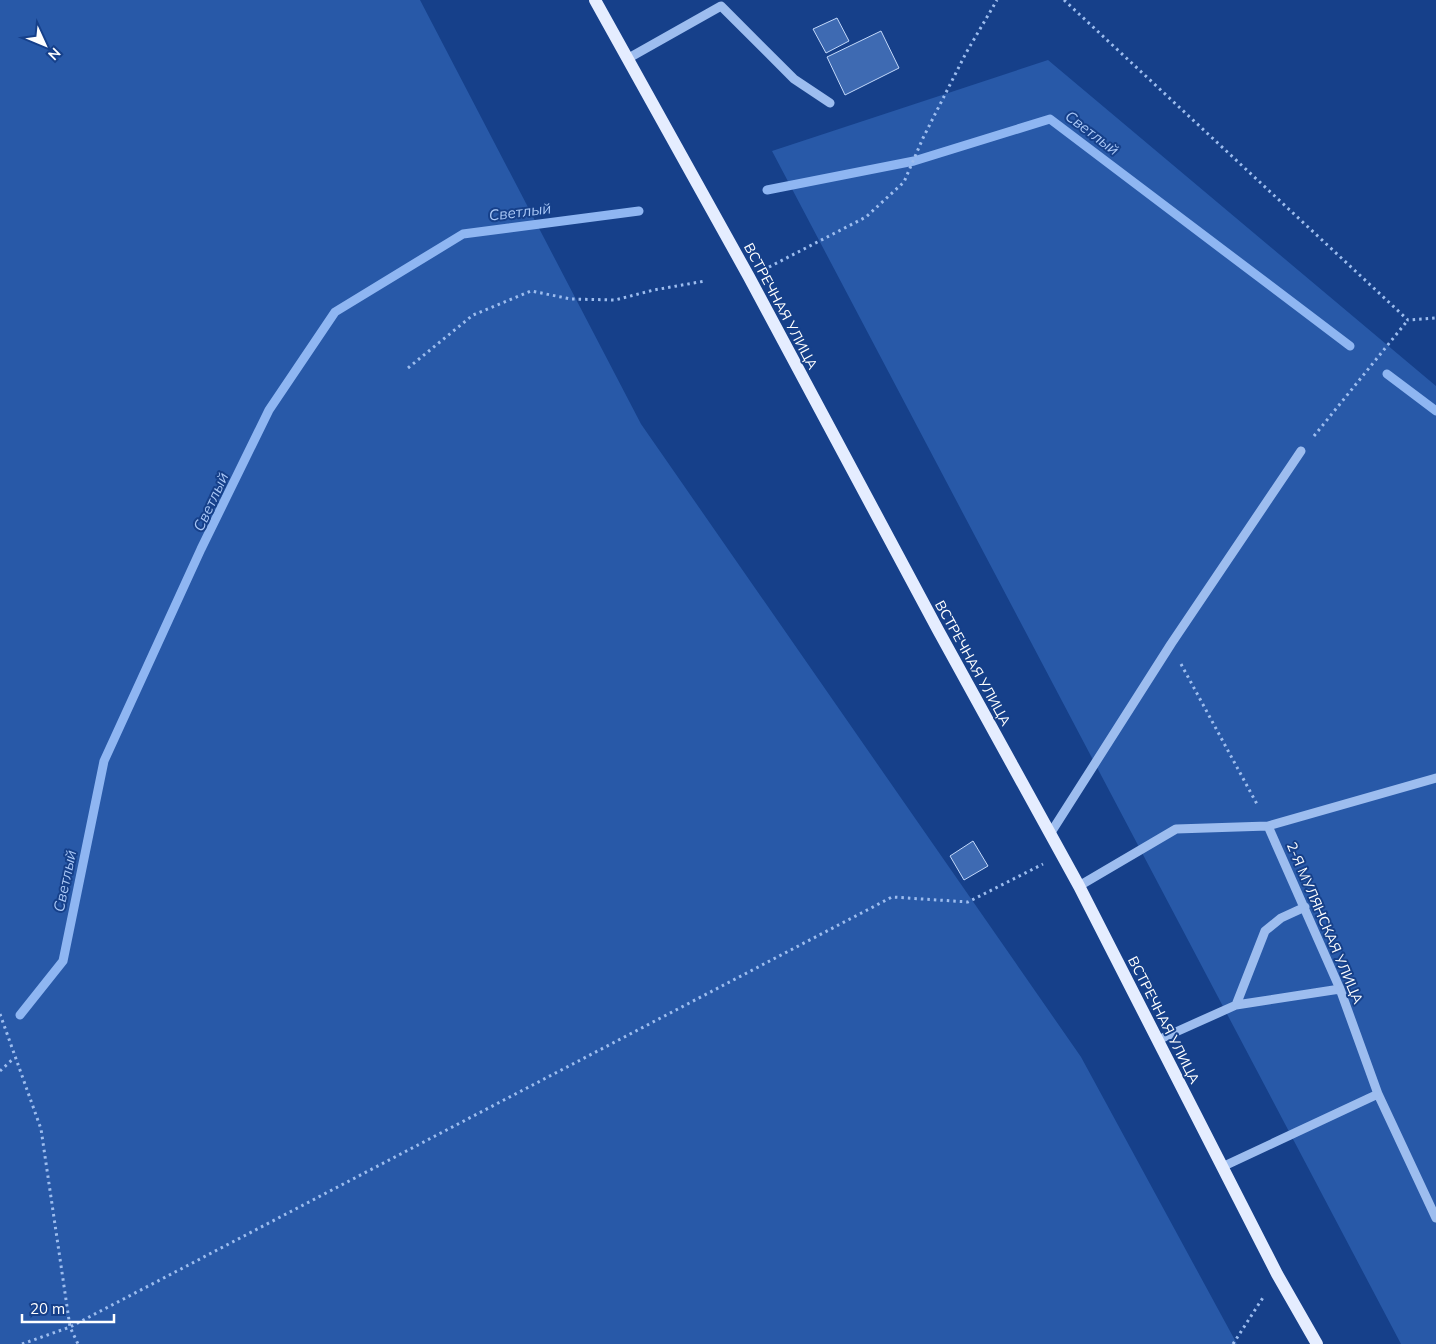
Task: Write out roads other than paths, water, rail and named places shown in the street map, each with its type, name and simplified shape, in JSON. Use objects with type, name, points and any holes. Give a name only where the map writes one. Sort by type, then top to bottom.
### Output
[{"type":"main road","name":"ВСТРЕЧНАЯ УЛИЦА","points":[[595,0],[1079,886],[1277,1274],[1317,1344]]},
{"type":"street","points":[[627,59],[719,3],[794,79],[830,103]]},
{"type":"street","points":[[1050,834],[1171,644],[1301,451]]},
{"type":"street","points":[[1079,886],[1176,829],[1268,826],[1436,778]]},
{"type":"street","name":"2-Я МУЛЯНСКАЯ УЛИЦА","points":[[1268,826],[1340,989],[1378,1094],[1436,1218]]},
{"type":"street","points":[[1236,1005],[1265,931],[1282,918],[1305,907]]},
{"type":"street","points":[[1158,1040],[1236,1005],[1340,989]]},
{"type":"street","points":[[1222,1167],[1378,1094]]},
{"type":"waterway","name":"Светлый","points":[[767,190],[914,161],[1050,119],[1350,346]]},
{"type":"waterway","name":"Светлый","points":[[20,1015],[63,961],[104,761],[201,549],[269,410],[335,312],[463,234],[639,211]]},
{"type":"waterway","name":"Светлый","points":[[1387,374],[1436,411]]}]
